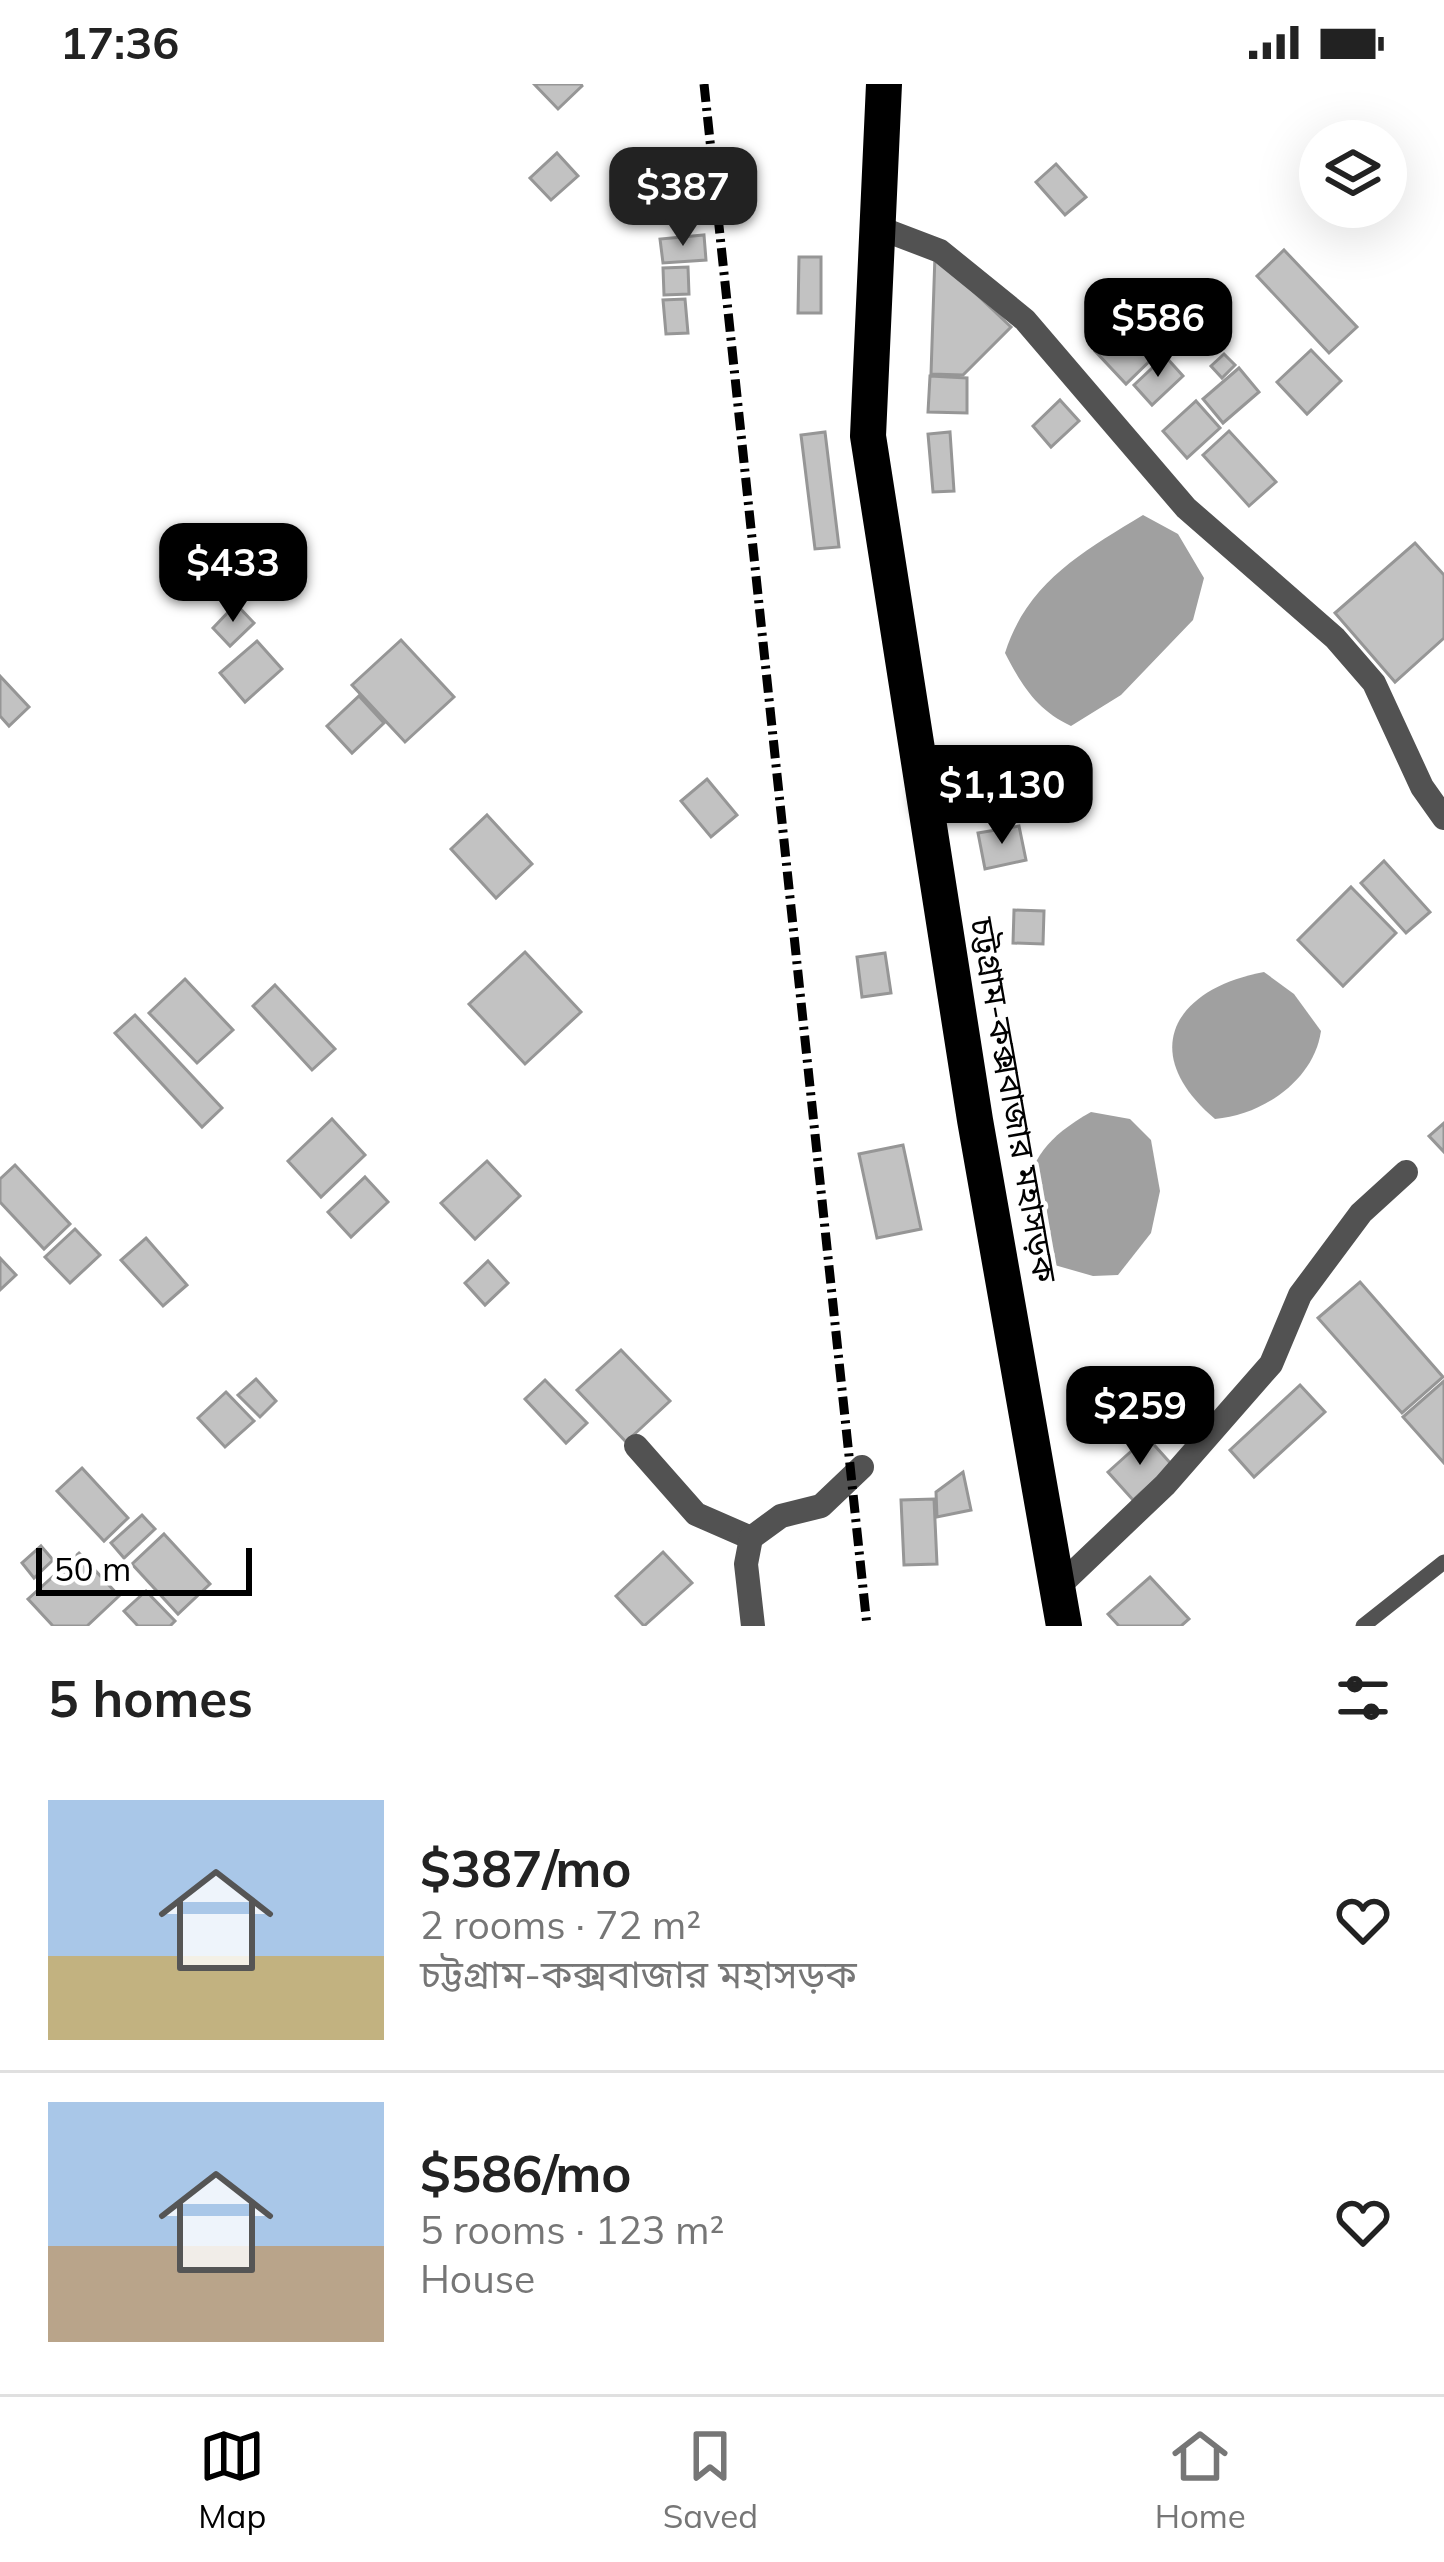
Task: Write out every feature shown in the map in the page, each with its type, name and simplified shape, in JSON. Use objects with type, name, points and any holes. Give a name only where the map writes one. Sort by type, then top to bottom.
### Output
[{"type":"highway","name":"চট্টগ্রাম-কক্সবাজার মহাসড়ক","points":[[884,84],[868,436],[975,1120],[1064,1626]]},
{"type":"street","points":[[877,227],[940,251],[1025,320],[1186,508],[1335,638],[1374,683],[1422,787],[1444,818]]},
{"type":"street","points":[[1058,1587],[1165,1485],[1271,1364],[1300,1295],[1361,1214],[1406,1172]]},
{"type":"street","points":[[636,1446],[696,1514],[751,1538]]},
{"type":"street","points":[[753,1626],[746,1564],[751,1538],[781,1516],[820,1506],[862,1467]]},
{"type":"lane","points":[[1363,1626],[1444,1562]]},
{"type":"shaded area","points":[[1143,515],[1178,534],[1204,578],[1193,620],[1121,695],[1071,726],[1032,696],[1005,653],[1015,628],[1042,588],[1078,556]]},
{"type":"shaded area","points":[[1264,972],[1294,994],[1321,1031],[1316,1049],[1283,1092],[1251,1110],[1215,1119],[1177,1071],[1172,1048],[1176,1027],[1207,993]]},
{"type":"shaded area","points":[[1091,1112],[1130,1119],[1151,1140],[1160,1191],[1151,1233],[1118,1275],[1093,1276],[1051,1264],[1032,1217],[1030,1177],[1037,1160],[1067,1127]]},
{"type":"building","points":[[534,84],[581,84],[582,86],[558,109]]},
{"type":"building","points":[[557,153],[578,176],[551,200],[530,178]]},
{"type":"building","points":[[1056,164],[1086,197],[1065,215],[1036,182]]},
{"type":"building","points":[[704,235],[706,260],[663,263],[660,239]]},
{"type":"building","points":[[1284,250],[1357,327],[1329,353],[1257,276]]},
{"type":"building","points":[[935,255],[1011,327],[963,375],[931,374]]},
{"type":"building","points":[[799,257],[821,257],[821,313],[798,313]]},
{"type":"building","points":[[688,267],[689,294],[664,295],[663,268]]},
{"type":"building","points":[[685,299],[688,333],[666,334],[663,300]]},
{"type":"building","points":[[1131,316],[1162,349],[1126,384],[1095,351]]},
{"type":"building","points":[[1311,350],[1341,381],[1307,414],[1277,382]]},
{"type":"building","points":[[1224,354],[1235,365],[1222,378],[1211,366]]},
{"type":"building","points":[[1165,356],[1183,376],[1152,405],[1134,385]]},
{"type":"building","points":[[1239,368],[1259,392],[1223,423],[1203,399]]},
{"type":"building","points":[[930,376],[967,378],[967,413],[928,412]]},
{"type":"building","points":[[1060,400],[1079,421],[1051,447],[1033,426]]},
{"type":"building","points":[[1196,401],[1220,428],[1187,458],[1163,431]]},
{"type":"building","points":[[1229,431],[1276,482],[1249,506],[1203,455]]},
{"type":"building","points":[[825,432],[839,547],[815,549],[801,435]]},
{"type":"building","points":[[950,432],[954,491],[933,492],[928,434]]},
{"type":"building","points":[[1415,543],[1444,575],[1444,638],[1395,682],[1335,613]]},
{"type":"building","points":[[236,604],[254,623],[230,646],[213,628]]},
{"type":"building","points":[[401,640],[454,697],[405,742],[352,685]]},
{"type":"building","points":[[257,641],[282,669],[245,702],[220,673]]},
{"type":"building","points":[[0,676],[29,707],[9,726],[0,716]]},
{"type":"building","points":[[359,696],[384,723],[352,753],[327,726]]},
{"type":"building","points":[[707,779],[737,815],[711,837],[681,801]]},
{"type":"building","points":[[487,815],[532,864],[496,898],[451,849]]},
{"type":"building","points":[[1019,826],[1026,860],[985,869],[978,833]]},
{"type":"building","points":[[1384,861],[1430,912],[1406,933],[1361,883]]},
{"type":"building","points":[[1351,887],[1396,933],[1343,986],[1298,940]]},
{"type":"building","points":[[1014,910],[1044,911],[1043,944],[1013,943]]},
{"type":"building","points":[[525,952],[581,1012],[525,1064],[469,1004]]},
{"type":"building","points":[[885,953],[891,993],[862,997],[857,957]]},
{"type":"building","points":[[185,979],[233,1030],[197,1063],[149,1013]]},
{"type":"building","points":[[275,985],[335,1049],[312,1070],[253,1006]]},
{"type":"building","points":[[135,1015],[222,1108],[202,1127],[115,1033]]},
{"type":"building","points":[[332,1119],[365,1155],[321,1197],[288,1161]]},
{"type":"building","points":[[1444,1123],[1444,1152],[1429,1136]]},
{"type":"building","points":[[903,1145],[921,1229],[877,1238],[859,1154]]},
{"type":"building","points":[[487,1161],[520,1196],[475,1239],[441,1203]]},
{"type":"building","points":[[15,1165],[70,1224],[44,1249],[0,1202],[0,1179]]},
{"type":"building","points":[[365,1177],[388,1202],[351,1237],[328,1212]]},
{"type":"building","points":[[75,1229],[100,1255],[70,1283],[45,1257]]},
{"type":"building","points":[[146,1238],[187,1285],[163,1306],[121,1260]]},
{"type":"building","points":[[0,1258],[16,1275],[0,1290]]},
{"type":"building","points":[[488,1261],[508,1283],[485,1305],[465,1283]]},
{"type":"building","points":[[1360,1282],[1443,1377],[1402,1413],[1318,1318]]},
{"type":"building","points":[[621,1350],[670,1401],[626,1442],[577,1390]]},
{"type":"building","points":[[256,1379],[276,1401],[260,1417],[238,1395]]},
{"type":"building","points":[[545,1380],[587,1423],[566,1443],[525,1399]]},
{"type":"building","points":[[1444,1381],[1444,1463],[1403,1417]]},
{"type":"building","points":[[1300,1385],[1325,1412],[1254,1477],[1230,1450]]},
{"type":"building","points":[[226,1392],[254,1421],[225,1447],[198,1418]]},
{"type":"building","points":[[1147,1437],[1172,1465],[1133,1500],[1108,1472]]},
{"type":"building","points":[[82,1468],[128,1518],[104,1541],[57,1491]]},
{"type":"building","points":[[963,1472],[971,1510],[937,1517],[936,1492]]},
{"type":"building","points":[[934,1499],[937,1564],[904,1565],[901,1500]]},
{"type":"building","points":[[142,1515],[155,1529],[124,1558],[111,1543]]},
{"type":"building","points":[[164,1534],[210,1584],[178,1614],[132,1564]]},
{"type":"building","points":[[41,1546],[53,1560],[34,1578],[22,1563]]},
{"type":"building","points":[[663,1552],[692,1583],[644,1626],[616,1596]]},
{"type":"building","points":[[79,1553],[119,1596],[87,1626],[53,1626],[28,1599]]},
{"type":"building","points":[[1150,1577],[1189,1619],[1181,1626],[1119,1626],[1108,1614]]},
{"type":"building","points":[[146,1591],[175,1621],[170,1626],[138,1626],[124,1611]]},
{"type":"railway","points":[[704,84],[867,1626]]}]
